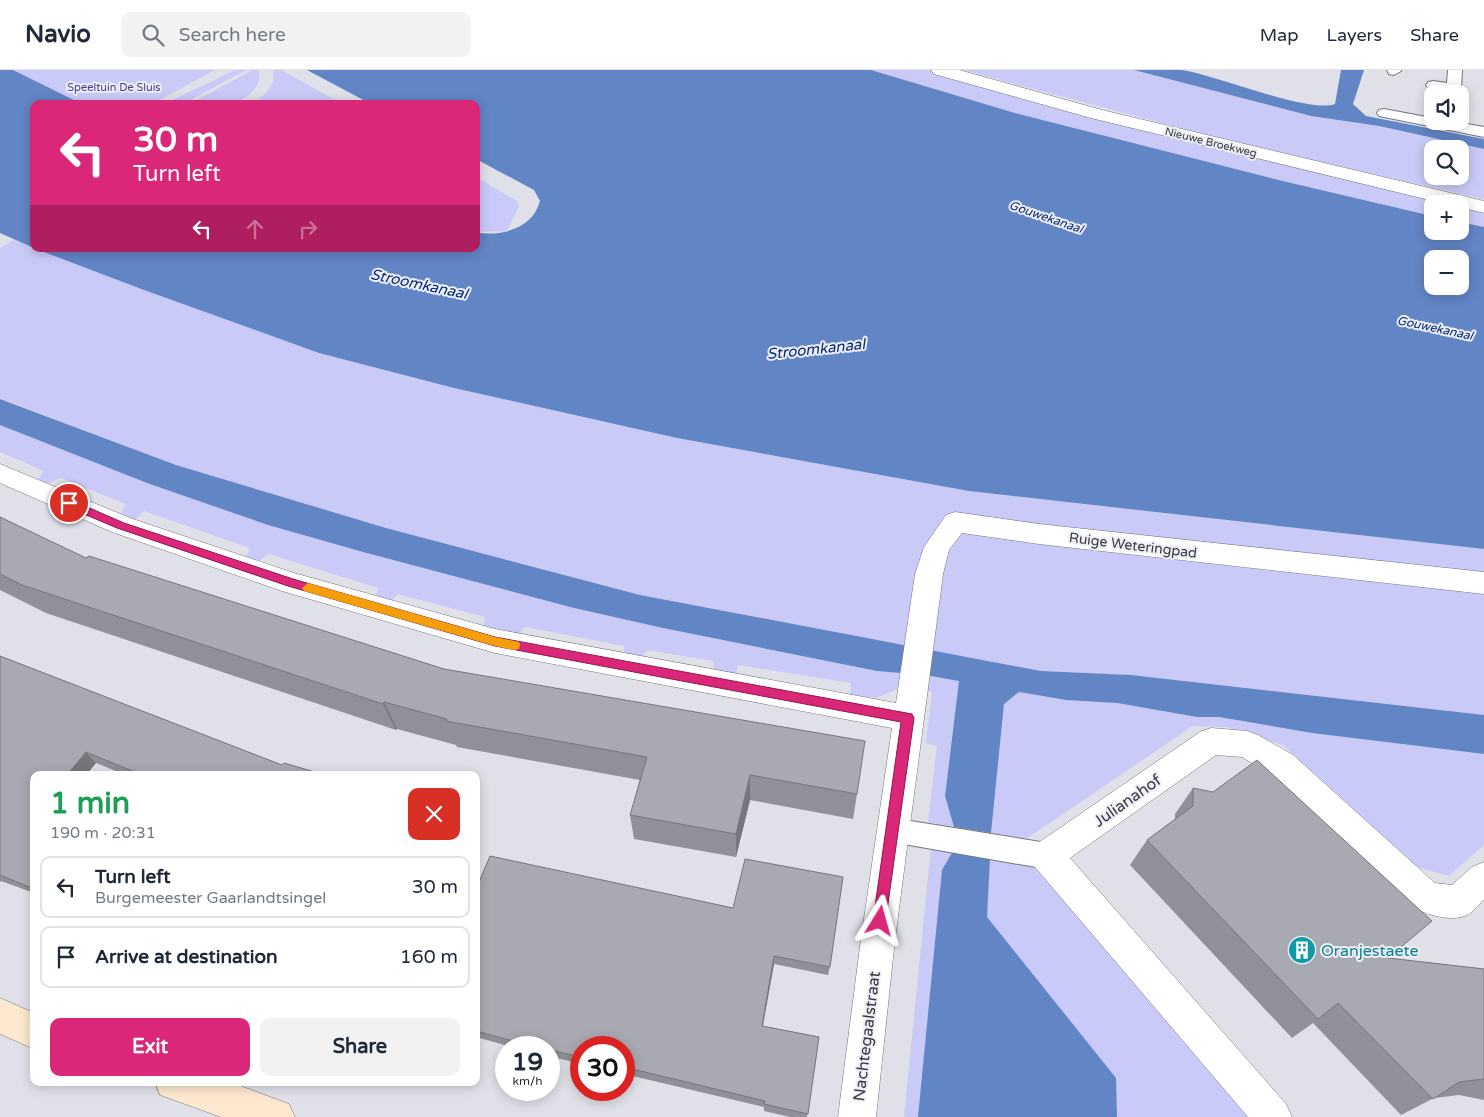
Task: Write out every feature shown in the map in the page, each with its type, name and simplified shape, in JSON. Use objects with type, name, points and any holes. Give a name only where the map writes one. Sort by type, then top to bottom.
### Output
[{"type":"main road","points":[[0,1016],[30,1029]]},
{"type":"main road","points":[[185,1086],[276,1117]]},
{"type":"street","name":"Nieuwe Broekweg","points":[[940,70],[1105,116],[1484,208]]},
{"type":"street","points":[[0,473],[121,526],[292,583],[495,641],[911,703]]},
{"type":"street","name":"Ruige Weteringpad","points":[[911,703],[928,574],[938,547],[955,522],[1078,538],[1484,583]]},
{"type":"street","name":"Nachtegaalstraat","points":[[857,1117],[892,830],[911,703]]},
{"type":"street","name":"Julianahof","points":[[1046,856],[1211,741],[1248,744],[1282,765],[1427,898],[1458,902],[1484,878]]},
{"type":"street","points":[[1046,856],[1273,1117]]},
{"type":"lane","points":[[1454,85],[1455,70]]},
{"type":"lane","points":[[1384,113],[1484,132]]},
{"type":"lane","points":[[892,830],[943,837],[1046,856]]},
{"type":"green space","name":"Speeltuin De Sluis","points":[[13,70],[215,70],[159,100],[74,100]]},
{"type":"green space","points":[[235,70],[246,70],[190,100],[172,100]]},
{"type":"green space","points":[[253,70],[258,70],[258,82],[255,88],[242,100],[197,100]]},
{"type":"green space","points":[[273,70],[281,70],[336,100],[258,100],[269,90],[274,76]]},
{"type":"green space","points":[[871,70],[928,70],[1062,106],[1427,195],[1424,195],[1424,214],[1287,182],[1015,113]]},
{"type":"green space","points":[[963,70],[1134,70],[1311,116],[1379,126],[1443,140],[1424,140],[1424,185],[1469,185],[1469,146],[1484,149],[1484,199],[1248,146]]},
{"type":"green space","points":[[480,179],[517,201],[519,206],[507,231],[480,232]]},
{"type":"green space","points":[[1469,205],[1484,209],[1484,227],[1469,224]]},
{"type":"green space","points":[[14,240],[30,246],[30,252],[45,252],[319,353],[454,388],[677,438],[969,491],[1484,549],[1484,715],[1131,675],[1041,671],[640,595],[386,528],[176,465],[0,398],[0,248]]},
{"type":"green space","points":[[0,425],[147,483],[268,525],[574,608],[877,671],[902,672],[902,687],[876,698],[850,695],[851,683],[738,665],[735,677],[715,673],[713,661],[647,650],[640,660],[625,657],[624,646],[525,627],[517,636],[483,628],[485,617],[398,594],[389,603],[376,599],[378,588],[269,554],[258,562],[246,558],[250,548],[144,511],[135,520],[120,515],[126,504],[61,478],[48,484],[38,480],[44,471],[0,452]]},
{"type":"green space","points":[[925,675],[959,681],[945,796],[954,827],[928,822],[937,746],[926,743],[932,692],[923,690]]},
{"type":"green space","points":[[1019,692],[1066,700],[1117,703],[1197,717],[1219,717],[1312,733],[1484,754],[1484,845],[1449,876],[1417,867],[1283,745],[1226,727],[1193,726],[1026,839],[991,833],[1004,704]]},
{"type":"green space","points":[[931,847],[1034,867],[1253,1117],[904,1117]]},
{"type":"water","points":[[0,70],[13,70],[74,100],[30,100],[30,246],[0,233]]},
{"type":"water","points":[[307,70],[871,70],[1015,113],[1287,182],[1424,214],[1424,240],[1469,240],[1469,224],[1484,227],[1484,549],[969,491],[677,438],[454,388],[319,353],[44,252],[480,252],[480,232],[506,232],[524,224],[537,210],[540,201],[534,190],[480,161],[480,100],[363,100]]},
{"type":"water","points":[[1134,70],[1181,70],[1215,78],[1284,99],[1322,106],[1335,104],[1341,70],[1364,70],[1353,104],[1366,116],[1424,127],[1424,130],[1438,130],[1484,139],[1484,149],[1469,146],[1469,140],[1443,140],[1379,126],[1311,116]]},
{"type":"water","points":[[0,399],[176,465],[386,528],[640,595],[1041,671],[1131,675],[1484,715],[1484,754],[1312,733],[1219,717],[1197,717],[1117,703],[1066,700],[1019,692],[1004,704],[991,833],[954,827],[945,796],[959,681],[925,675],[877,671],[574,608],[268,525],[147,483],[0,425]]},
{"type":"water","points":[[953,851],[990,858],[987,917],[1116,1078],[1117,1117],[918,1117],[942,870]]},
{"type":"building","points":[[0,517],[86,558],[89,556],[444,669],[865,741],[857,794],[750,775],[736,834],[630,815],[647,757],[446,721],[447,719],[384,702],[383,704],[22,585],[0,574]]},
{"type":"building","points":[[0,656],[282,765],[284,763],[311,771],[132,771],[86,752],[70,771],[30,771],[30,887],[0,875]]},
{"type":"building","name":"Oranjestaete","points":[[1257,760],[1432,921],[1388,958],[1484,969],[1484,1079],[1459,1082],[1433,1099],[1338,1003],[1318,1019],[1147,840],[1193,806],[1193,788],[1213,792]]},
{"type":"building","points":[[490,856],[733,908],[745,859],[843,877],[830,967],[774,956],[762,1026],[819,1037],[808,1114],[764,1104],[765,1101],[635,1070],[635,1036],[570,1036],[570,1055],[560,1052],[560,1036],[495,1036],[480,1032],[480,880]]},
{"type":"slow traffic","points":[[308,588],[514,645]]},
{"type":"place","name":"Oranjestaete","points":[[1302,950]]},
{"type":"route","points":[[69,503],[121,526],[292,583],[495,641],[908,718],[880,921]]},
{"type":"water label","name":"Gouwekanaal","points":[[1046,217]]},
{"type":"water label","name":"Stroomkanaal","points":[[419,284]]},
{"type":"water label","name":"Gouwekanaal","points":[[1435,328]]},
{"type":"water label","name":"Stroomkanaal","points":[[816,349]]}]
